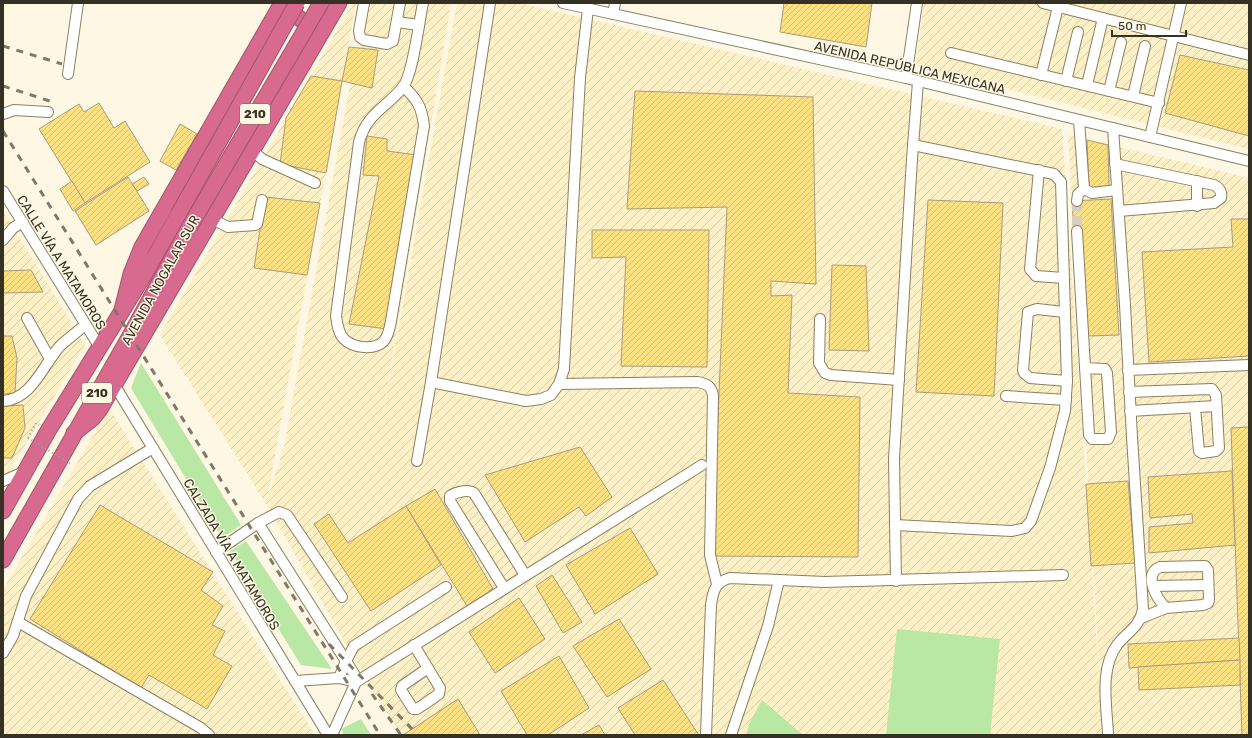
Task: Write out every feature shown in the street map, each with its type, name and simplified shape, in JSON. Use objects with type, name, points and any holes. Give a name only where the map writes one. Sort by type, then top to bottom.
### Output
[{"type":"highway","points":[[122,310],[131,274],[142,247],[282,3]]},
{"type":"highway","name":"AVENIDA NOGALAR SUR","points":[[3,511],[99,346],[178,215],[298,3]]},
{"type":"highway","name":"AVENIDA NOGALAR SUR","points":[[3,560],[190,226],[321,3]]},
{"type":"highway","points":[[74,433],[93,418],[115,386],[339,3]]},
{"type":"highway","points":[[273,18],[283,15],[296,16],[302,19],[310,30],[312,48]]},
{"type":"street","points":[[68,74],[78,3]]},
{"type":"street","points":[[364,3],[358,31],[360,37],[364,40],[387,44],[392,43],[400,3]]},
{"type":"street","points":[[403,86],[420,104],[424,126],[391,321],[385,340],[377,346],[359,346],[343,338],[337,328],[336,316],[359,142],[363,129],[369,120],[403,86],[410,69],[423,3]]},
{"type":"street","points":[[417,461],[490,3]]},
{"type":"street","name":"AVENIDA REPÚBLICA MEXICANA","points":[[563,3],[906,78],[1249,161]]},
{"type":"street","points":[[613,14],[616,3]]},
{"type":"street","points":[[906,78],[917,3]]},
{"type":"street","points":[[1043,3],[1248,52]]},
{"type":"street","points":[[1150,137],[1181,3]]},
{"type":"street","points":[[1041,75],[1058,7]]},
{"type":"street","points":[[430,382],[526,401],[541,400],[551,395],[559,384],[564,369],[580,78],[588,8]]},
{"type":"street","points":[[1087,85],[1104,18]]},
{"type":"street","points":[[397,22],[419,25]]},
{"type":"street","points":[[1066,81],[1078,32]]},
{"type":"street","points":[[1109,91],[1121,42]]},
{"type":"street","points":[[1133,96],[1145,46]]},
{"type":"street","points":[[951,53],[1159,102]]},
{"type":"street","points":[[896,580],[894,459],[918,82]]},
{"type":"street","points":[[3,114],[14,110],[48,112]]},
{"type":"street","points":[[1079,120],[1084,189]]},
{"type":"street","points":[[1108,735],[1106,684],[1108,665],[1118,644],[1136,627],[1141,618],[1143,597],[1113,128]]},
{"type":"street","points":[[895,526],[1012,531],[1024,528],[1031,521],[1059,439],[1066,400],[1067,381],[1064,312],[1062,182],[1054,174],[1039,170],[913,145]]},
{"type":"street","points":[[252,150],[262,159],[315,183]]},
{"type":"street","points":[[1115,164],[1214,185],[1222,194],[1221,198],[1214,203],[1197,206],[1119,211]]},
{"type":"street","points":[[1039,170],[1030,269],[1036,276],[1064,278]]},
{"type":"street","points":[[1197,181],[1197,206]]},
{"type":"street","points":[[1084,189],[1092,193],[1117,190]]},
{"type":"street","points":[[1077,201],[1078,194],[1084,189]]},
{"type":"street","name":"CALLE VÍA A MATAMOROS","points":[[3,191],[99,346]]},
{"type":"street","points":[[212,219],[228,227],[255,225],[257,224],[262,200]]},
{"type":"street","points":[[3,240],[13,228],[23,222]]},
{"type":"street","points":[[1077,231],[1085,368],[1089,435],[1092,439],[1108,440],[1111,432],[1107,373],[1105,369],[1102,368],[1085,368]]},
{"type":"street","points":[[1064,312],[1036,309],[1028,312],[1023,370],[1024,373],[1030,378],[1067,381]]},
{"type":"street","points":[[27,318],[50,359]]},
{"type":"street","points":[[820,319],[819,363],[824,373],[831,375],[899,380]]},
{"type":"street","points":[[3,401],[15,398],[31,387],[50,359],[61,346],[85,325]]},
{"type":"street","points":[[1128,370],[1249,365]]},
{"type":"street","points":[[559,384],[698,382],[711,387],[713,395],[710,555],[717,584]]},
{"type":"street","name":"CALZADA VÍA A MATAMOROS","points":[[115,386],[328,735]]},
{"type":"street","points":[[1130,392],[1208,388],[1215,392],[1219,448],[1212,453],[1202,453],[1199,451],[1195,408]]},
{"type":"street","points":[[1006,396],[1066,400]]},
{"type":"street","points":[[1130,411],[1216,406]]},
{"type":"street","points":[[3,653],[13,636],[26,596],[78,499],[90,486],[153,448]]},
{"type":"street","points":[[332,735],[357,681],[702,465]]},
{"type":"street","points":[[3,480],[26,471]]},
{"type":"street","points":[[504,588],[450,501],[450,496],[453,494],[468,491],[474,493],[525,575]]},
{"type":"street","points":[[216,552],[258,523],[279,512],[287,515],[342,597]]},
{"type":"street","points":[[258,523],[346,661],[357,681]]},
{"type":"street","points":[[1141,618],[1166,608],[1203,605],[1208,603],[1208,570],[1205,566],[1160,567],[1155,569],[1152,574],[1153,586],[1159,601],[1166,608]]},
{"type":"street","points":[[706,735],[711,605],[713,592],[717,584],[723,580],[730,578],[825,582],[1063,575]]},
{"type":"street","points":[[731,735],[768,626],[779,580]]},
{"type":"street","points":[[1153,586],[1208,585]]},
{"type":"street","points":[[339,678],[354,646],[446,587]]},
{"type":"street","points":[[18,622],[201,728],[209,735]]},
{"type":"street","points":[[414,645],[428,668]]},
{"type":"street","points":[[295,681],[339,678],[357,681]]},
{"type":"path","points":[[28,438],[71,464]]},
{"type":"shaded area","points":[[353,3],[356,3],[267,500],[284,447],[365,3],[451,3],[380,432],[457,3],[519,3],[1062,129],[1103,735],[401,735],[376,696],[266,504],[160,335]]},
{"type":"shaded area","points":[[924,3],[1249,3],[1249,149],[915,66]]},
{"type":"shaded area","points":[[1068,135],[1249,178],[1249,735],[1103,735]]},
{"type":"shaded area","points":[[3,211],[85,345],[3,482]]},
{"type":"shaded area","points":[[109,408],[315,735],[3,735],[3,590]]},
{"type":"green space","points":[[141,363],[241,525],[222,538],[131,388]]},
{"type":"green space","points":[[246,541],[332,669],[301,665],[230,551]]},
{"type":"green space","points":[[897,629],[1000,639],[990,735],[886,735]]},
{"type":"green space","points":[[762,700],[803,735],[746,735],[750,722]]},
{"type":"green space","points":[[361,719],[371,735],[344,735],[341,729]]},
{"type":"building","points":[[784,3],[872,3],[866,47],[780,32]]},
{"type":"building","points":[[349,47],[378,50],[372,88],[342,81]]},
{"type":"building","points":[[1180,55],[1249,70],[1249,136],[1165,113]]},
{"type":"building","points":[[311,76],[342,81],[326,173],[280,164],[286,118]]},
{"type":"building","points":[[635,91],[813,97],[816,284],[771,281],[771,296],[792,295],[788,393],[860,397],[858,557],[712,556],[727,207],[627,209]]},
{"type":"building","points":[[99,103],[114,128],[125,121],[150,162],[85,203],[39,129],[79,104],[84,112]]},
{"type":"building","points":[[180,124],[197,134],[176,170],[160,161]]},
{"type":"building","points":[[367,136],[387,139],[387,151],[417,155],[387,329],[349,324],[379,176],[363,175]]},
{"type":"building","points":[[1087,140],[1108,145],[1109,186],[1089,188]]},
{"type":"building","points":[[128,177],[149,211],[96,245],[75,211]]},
{"type":"building","points":[[144,177],[149,184],[137,191],[132,184]]},
{"type":"building","points":[[72,181],[85,203],[73,211],[60,189]]},
{"type":"building","points":[[265,197],[320,203],[307,275],[254,268]]},
{"type":"building","points":[[1111,199],[1119,335],[1088,336],[1074,231],[1072,201]]},
{"type":"building","points":[[928,200],[1003,203],[994,396],[916,392]]},
{"type":"building","points":[[1231,219],[1249,219],[1249,356],[1149,362],[1142,252],[1233,247]]},
{"type":"building","points":[[592,230],[709,230],[707,367],[621,366],[626,257],[592,258]]},
{"type":"building","points":[[832,265],[866,266],[869,351],[829,350]]},
{"type":"building","points":[[31,270],[43,292],[3,293],[3,271]]},
{"type":"building","points":[[3,336],[12,336],[17,358],[15,393],[3,394]]},
{"type":"building","points":[[23,405],[25,428],[12,458],[3,458],[3,406]]},
{"type":"building","points":[[1249,427],[1249,735],[1242,735],[1231,428]]},
{"type":"building","points":[[580,447],[612,497],[586,516],[579,507],[525,542],[485,475]]},
{"type":"building","points":[[1232,471],[1235,545],[1149,553],[1149,527],[1193,523],[1192,514],[1150,518],[1148,477]]},
{"type":"building","points":[[1128,481],[1135,563],[1091,566],[1086,484]]},
{"type":"building","points":[[435,489],[493,589],[467,606],[406,506]]},
{"type":"building","points":[[100,505],[213,572],[201,590],[223,606],[212,625],[225,631],[213,655],[232,666],[207,709],[149,675],[141,688],[30,619]]},
{"type":"building","points":[[406,506],[441,565],[371,611],[314,524],[329,514],[348,543]]},
{"type":"building","points":[[630,528],[658,574],[595,614],[566,565]]},
{"type":"building","points":[[552,575],[582,622],[563,633],[536,586]]},
{"type":"building","points":[[519,598],[545,639],[495,673],[469,632]]},
{"type":"building","points":[[619,619],[651,669],[607,697],[573,646]]},
{"type":"building","points":[[1239,638],[1240,660],[1129,668],[1128,644]]},
{"type":"building","points":[[559,656],[589,708],[548,735],[527,735],[501,691]]},
{"type":"building","points":[[1240,660],[1240,685],[1139,690],[1138,667]]},
{"type":"building","points":[[663,680],[698,735],[635,735],[618,708]]},
{"type":"building","points":[[458,699],[480,735],[403,735]]},
{"type":"building","points":[[599,725],[605,735],[581,735]]},
{"type":"tunnel","points":[[1077,201],[1077,231]]},
{"type":"railway","points":[[3,46],[62,64]]},
{"type":"railway","points":[[3,86],[56,103]]},
{"type":"railway","points":[[3,131],[380,735]]},
{"type":"railway","points":[[329,644],[415,732]]},
{"type":"railway","points":[[372,694],[401,735]]}]
